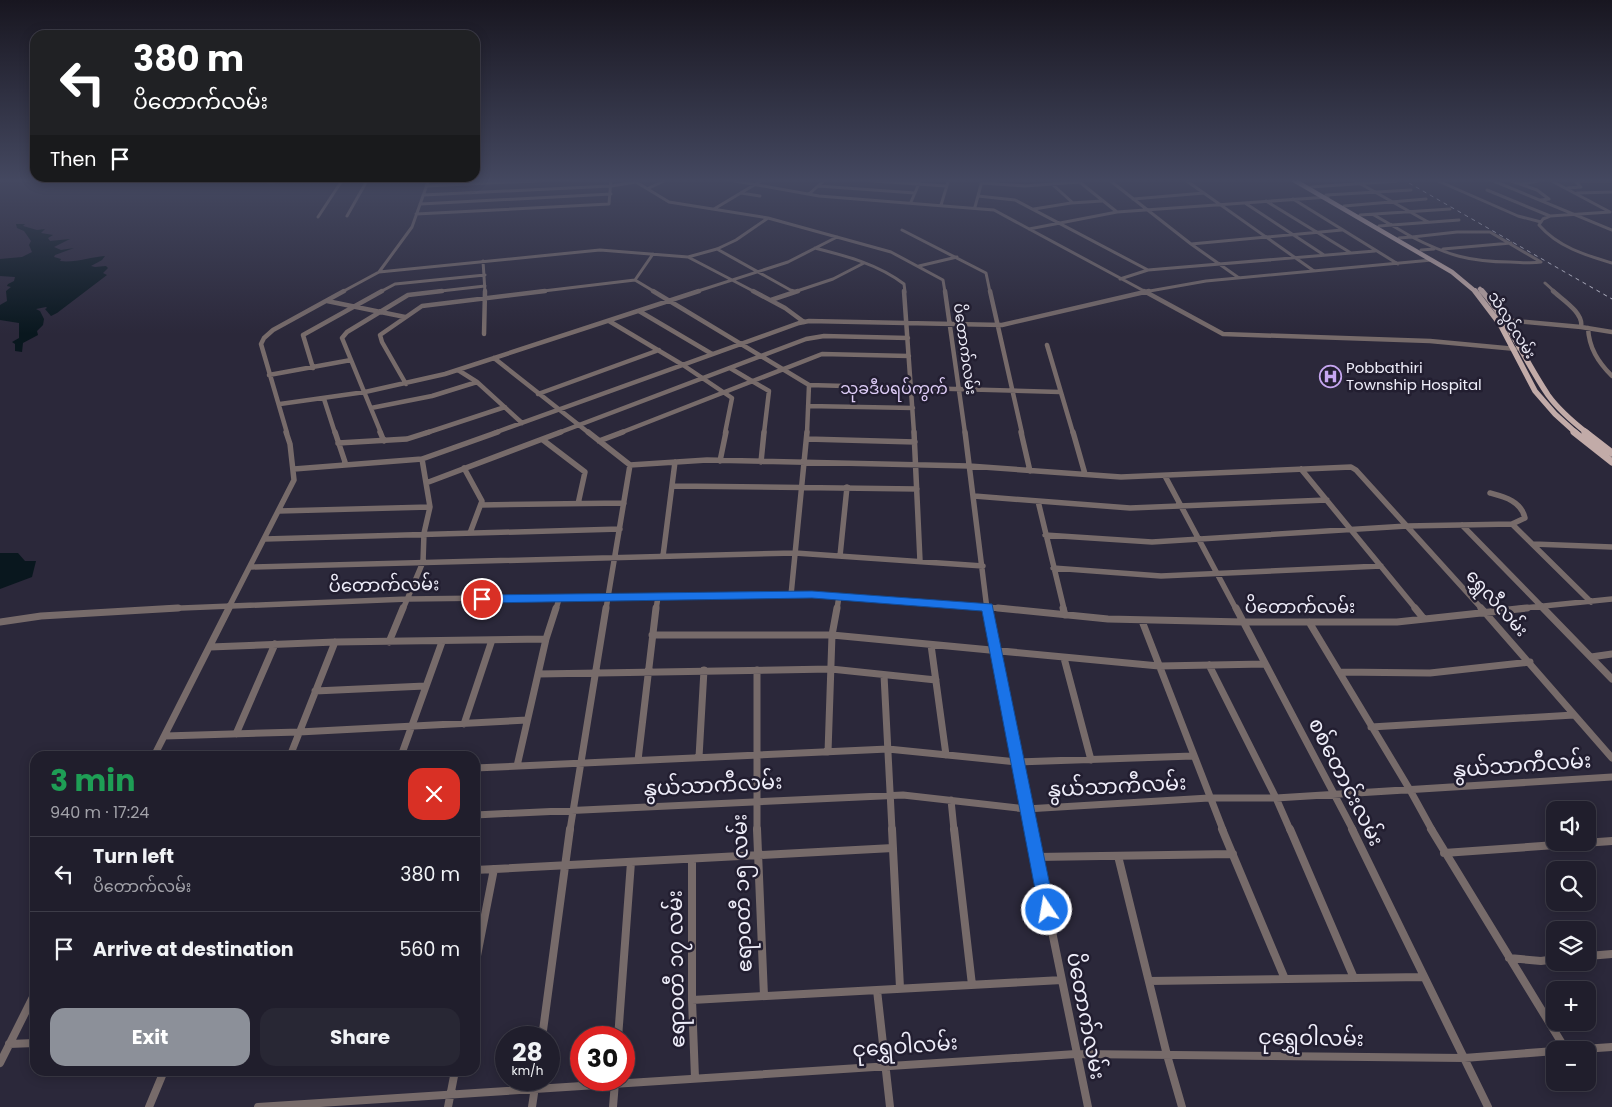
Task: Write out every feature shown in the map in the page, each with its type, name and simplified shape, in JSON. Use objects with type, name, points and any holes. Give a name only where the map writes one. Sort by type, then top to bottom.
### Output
[{"type":"main road","name":"သံလွင်လမ်း","points":[[1383,231],[1458,275],[1479,295],[1489,307],[1514,349],[1537,394],[1563,422],[1612,462]]},
{"type":"main road","name":"သံလွင်လမ်း","points":[[1387,231],[1466,276],[1486,295],[1504,320],[1558,408],[1612,453]]},
{"type":"main road","points":[[1479,295],[1486,295]]},
{"type":"street","points":[[379,272],[388,257],[410,231]]},
{"type":"street","points":[[157,751],[294,480],[290,444],[280,404],[269,375],[261,344],[264,338],[273,330],[379,272],[600,250],[688,257],[717,250],[750,231]]},
{"type":"street","name":"ပိတောက်လမ်း","points":[[814,231],[891,252],[943,280],[974,496],[987,607],[998,652],[1026,809],[1088,1107]]},
{"type":"street","points":[[903,231],[986,273],[1030,470]]},
{"type":"street","points":[[1034,231],[1205,326],[1223,334],[1234,336],[1430,341],[1523,350]]},
{"type":"street","points":[[1075,231],[1148,270]]},
{"type":"street","points":[[1173,231],[1239,278]]},
{"type":"street","points":[[1258,231],[1314,271]]},
{"type":"street","points":[[1286,231],[1324,255]]},
{"type":"street","points":[[1191,244],[1334,231]]},
{"type":"street","points":[[1343,231],[1398,264]]},
{"type":"street","points":[[1400,238],[1412,237],[1484,232],[1490,232],[1541,262],[1483,262],[1436,249],[1412,237],[1402,231]]},
{"type":"street","points":[[1543,231],[1562,245],[1612,263]]},
{"type":"street","points":[[1317,232],[1351,253]]},
{"type":"street","points":[[280,404],[365,392],[406,384],[458,370],[788,262],[837,237]]},
{"type":"street","points":[[1421,250],[1511,243]]},
{"type":"street","points":[[815,248],[864,263],[899,279],[904,284],[915,442],[920,561]]},
{"type":"street","points":[[717,250],[794,292]]},
{"type":"street","points":[[1120,279],[1148,270],[1375,251]]},
{"type":"street","points":[[635,280],[653,254]]},
{"type":"street","points":[[688,257],[771,300],[804,322]]},
{"type":"street","points":[[919,266],[957,257]]},
{"type":"street","points":[[294,469],[422,459],[804,322],[998,324],[1144,292],[1239,278],[1432,260]]},
{"type":"street","points":[[483,261],[485,274],[484,334]]},
{"type":"street","points":[[771,300],[833,279],[864,263]]},
{"type":"street","points":[[313,368],[303,335],[353,306],[401,282],[485,274]]},
{"type":"street","points":[[406,384],[382,342],[380,335],[422,306],[635,280],[809,385],[1060,392]]},
{"type":"street","points":[[1546,283],[1578,314],[1582,322],[1581,327]]},
{"type":"street","points":[[384,441],[342,338],[346,332],[408,295],[485,286]]},
{"type":"street","points":[[326,301],[381,311],[405,318]]},
{"type":"street","points":[[639,310],[712,354]]},
{"type":"street","points":[[609,320],[683,365],[732,398],[720,461]]},
{"type":"street","points":[[1504,320],[1581,327],[1612,332]]},
{"type":"street","points":[[1588,328],[1588,338],[1595,358],[1612,376]]},
{"type":"street","points":[[426,483],[817,337],[908,338]]},
{"type":"street","points":[[1047,345],[1085,474]]},
{"type":"street","points":[[538,394],[659,350]]},
{"type":"street","points":[[599,441],[822,354],[909,356]]},
{"type":"street","points":[[494,358],[630,465],[720,461],[969,466],[1121,476],[1165,476],[1301,469],[1424,619]]},
{"type":"street","points":[[269,375],[351,360]]},
{"type":"street","points":[[730,368],[769,391],[761,462]]},
{"type":"street","points":[[458,370],[477,382],[522,423]]},
{"type":"street","points":[[372,408],[432,396],[477,382]]},
{"type":"street","points":[[790,595],[803,486],[809,385]]},
{"type":"street","points":[[324,399],[346,466]]},
{"type":"street","points":[[808,406],[912,408]]},
{"type":"street","points":[[338,443],[407,439],[505,407]]},
{"type":"street","points":[[806,439],[915,442]]},
{"type":"street","points":[[542,440],[585,472],[578,504]]},
{"type":"street","points":[[389,642],[423,562],[424,533],[430,507],[422,459]]},
{"type":"street","points":[[663,556],[675,462]]},
{"type":"street","points":[[544,1026],[573,809],[630,465]]},
{"type":"street","name":"ရွှေလီလမ်း","points":[[1301,469],[1348,467],[1356,470],[1530,662],[1612,758]]},
{"type":"street","points":[[464,468],[482,501],[470,533]]},
{"type":"street","name":"စစ်တောင်းလမ်း","points":[[1165,476],[1335,794],[1488,1107]]},
{"type":"street","points":[[673,486],[917,488]]},
{"type":"street","points":[[840,556],[847,487]]},
{"type":"street","points":[[1045,535],[1152,542],[1407,526],[1512,524],[1525,518],[1521,508],[1512,501],[1490,493]]},
{"type":"street","points":[[974,496],[1130,508],[1327,500]]},
{"type":"street","points":[[1038,501],[1065,615]]},
{"type":"street","points":[[481,505],[624,503]]},
{"type":"street","points":[[279,511],[430,507]]},
{"type":"street","points":[[1512,524],[1591,602]]},
{"type":"street","points":[[1462,525],[1543,606],[1612,679]]},
{"type":"street","points":[[265,539],[424,533],[620,529]]},
{"type":"street","points":[[1533,544],[1612,547]]},
{"type":"street","points":[[251,567],[795,553],[983,566]]},
{"type":"street","points":[[1053,568],[1161,576],[1381,566]]},
{"type":"street","name":"ပိတောက်လမ်း","points":[[0,622],[41,616],[232,605],[408,598],[559,599],[790,595],[839,596],[1142,621],[1397,622],[1612,599]]},
{"type":"street","points":[[828,752],[832,635],[839,596]]},
{"type":"street","points":[[638,760],[658,597]]},
{"type":"street","points":[[517,766],[546,639],[559,599]]},
{"type":"street","points":[[1142,621],[1209,798],[1285,979]]},
{"type":"street","points":[[1309,622],[1410,790],[1444,853],[1561,1041]]},
{"type":"street","points":[[652,635],[832,635],[1158,666],[1265,664]]},
{"type":"street","points":[[210,647],[335,642],[442,642],[546,639]]},
{"type":"street","points":[[464,724],[492,640]]},
{"type":"street","points":[[292,751],[335,642]]},
{"type":"street","points":[[403,751],[442,642]]},
{"type":"street","points":[[236,734],[275,644]]},
{"type":"street","points":[[931,645],[946,755]]},
{"type":"street","points":[[1591,657],[1612,654]]},
{"type":"street","points":[[1064,658],[1091,760]]},
{"type":"street","points":[[1339,672],[1430,673],[1530,662]]},
{"type":"street","points":[[1209,665],[1276,798],[1354,978]]},
{"type":"street","points":[[538,674],[831,669],[936,680]]},
{"type":"street","points":[[699,758],[704,670]]},
{"type":"street","name":"ဧရာဝတီ ၁၅ လမ်း","points":[[757,670],[756,856],[764,996]]},
{"type":"street","points":[[884,675],[900,988]]},
{"type":"street","points":[[315,691],[426,686]]},
{"type":"street","points":[[1371,727],[1574,715]]},
{"type":"street","points":[[165,736],[300,732],[527,720]]},
{"type":"street","points":[[480,768],[888,750],[1017,762],[1193,756]]},
{"type":"street","name":"နွယ်သာကီလမ်း","points":[[480,815],[757,800],[890,796],[951,800],[1026,809],[1209,798],[1276,798],[1612,777]]},
{"type":"street","points":[[951,800],[972,985]]},
{"type":"street","points":[[1444,853],[1612,841]]},
{"type":"street","points":[[480,870],[893,848]]},
{"type":"street","points":[[1036,857],[1232,854]]},
{"type":"street","points":[[1118,856],[1167,1055],[1182,1107]]},
{"type":"street","name":"ဧရာဝတီ ၁၇ လမ်း","points":[[692,859],[692,1000],[695,1078]]},
{"type":"street","points":[[619,1026],[631,862]]},
{"type":"street","points":[[480,940],[494,869]]},
{"type":"street","points":[[1596,955],[1612,954]]},
{"type":"street","points":[[1509,958],[1546,960]]},
{"type":"street","points":[[1149,981],[1423,977]]},
{"type":"street","points":[[692,1000],[1062,980]]},
{"type":"street","points":[[877,990],[890,1107]]},
{"type":"street","points":[[0,1063],[30,1003]]},
{"type":"street","points":[[9,1044],[30,1042]]},
{"type":"street","points":[[1596,1048],[1612,1047]]},
{"type":"street","name":"ငုရွှေဝါလမ်း","points":[[635,1081],[1076,1054],[1464,1058],[1546,1052]]},
{"type":"street","points":[[149,1107],[162,1076]]},
{"type":"street","points":[[448,1107],[454,1076]]},
{"type":"street","name":"ငုရွှေဝါလမ်း","points":[[258,1107],[450,1094],[495,1089]]},
{"type":"street","points":[[532,1107],[535,1091]]},
{"type":"street","points":[[613,1107],[614,1091]]},
{"type":"shaded area","points":[[24,231],[43,231],[41,233],[53,235],[48,238],[50,241],[70,239],[54,247],[61,250],[74,248],[55,255],[54,257],[61,259],[60,261],[105,256],[102,260],[91,266],[106,266],[108,268],[103,273],[107,275],[57,313],[51,316],[45,309],[46,307],[36,309],[40,311],[44,319],[43,325],[37,331],[38,335],[23,343],[22,352],[15,351],[15,344],[12,342],[19,338],[19,323],[0,320],[0,305],[7,301],[6,291],[11,287],[7,286],[14,281],[15,277],[0,276],[0,259],[22,257],[32,252],[29,245],[31,241]]},
{"type":"shaded area","points":[[0,553],[18,553],[25,561],[36,561],[32,577],[0,589]]},
{"type":"railway","points":[[1492,231],[1612,299]]},
{"type":"place","name":"Pobbathiri Township Hospital","points":[[1330,377]]},
{"type":"district","name":"သုခဒီပရပ်ကွက်","points":[[894,388]]},
{"type":"route","points":[[482,599],[812,594],[987,607],[998,652],[1020,778],[1047,910]]}]
